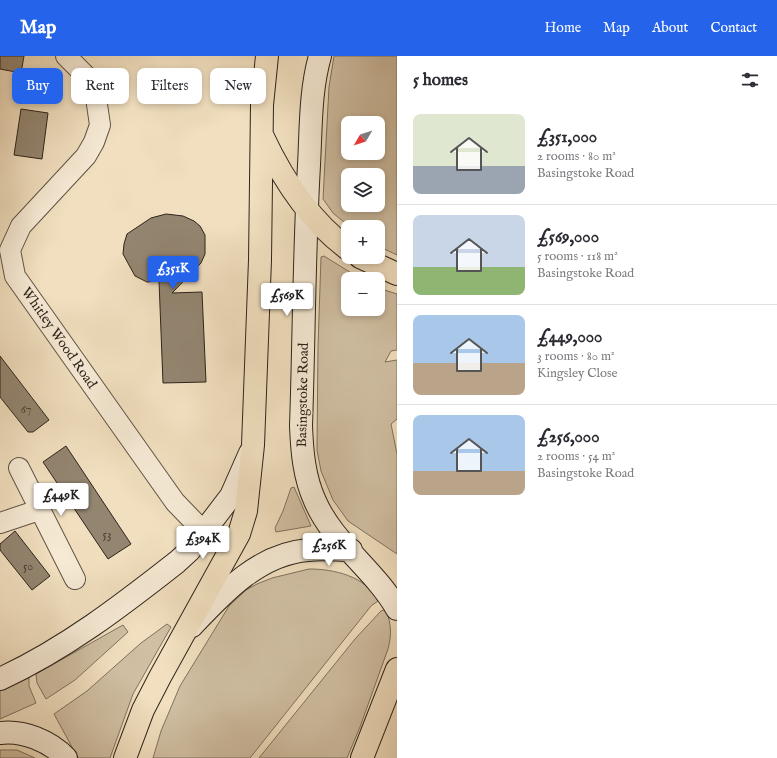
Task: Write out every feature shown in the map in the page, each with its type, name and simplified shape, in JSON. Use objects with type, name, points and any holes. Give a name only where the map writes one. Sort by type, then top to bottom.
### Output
[{"type":"highway","points":[[125,758],[144,710],[160,676],[187,631],[241,528],[249,494],[253,445],[260,260],[262,105],[267,56]]},
{"type":"highway","points":[[261,134],[284,178],[306,209],[321,226],[341,243]]},
{"type":"highway","points":[[375,264],[397,274]]},
{"type":"highway","points":[[362,758],[397,669]]},
{"type":"main road","name":"Basingstoke Road","points":[[320,56],[317,68],[312,113],[306,209],[301,426],[303,457],[315,501],[329,524],[383,586],[397,609]]},
{"type":"main road","points":[[0,679],[29,666],[92,627],[177,562],[204,532],[231,496],[253,445]]},
{"type":"main road","points":[[187,631],[230,588],[261,564],[288,554],[308,550],[351,550]]},
{"type":"main road","points":[[0,733],[25,735],[47,744],[66,758]]},
{"type":"street","name":"Whitley Wood Road","points":[[66,56],[94,84],[100,124],[94,142],[86,156],[22,226],[10,250],[15,276],[175,502],[204,532]]},
{"type":"street","points":[[19,468],[75,579]]},
{"type":"street","points":[[0,523],[39,510]]},
{"type":"shaded area","points":[[334,56],[397,56],[397,255],[385,249],[385,220],[342,220],[333,213],[323,199],[329,87]]},
{"type":"shaded area","points":[[324,256],[350,272],[341,272],[341,316],[385,316],[385,290],[397,294],[397,350],[391,351],[385,362],[397,360],[397,419],[391,424],[397,454],[397,554],[348,521],[333,500],[321,471],[317,450],[321,257]]},
{"type":"shaded area","points":[[294,487],[311,526],[276,532],[275,528],[291,488]]},
{"type":"shaded area","points":[[309,569],[329,570],[357,580],[366,585],[373,592],[378,601],[371,606],[250,758],[153,758],[161,731],[180,686],[229,606],[246,590],[257,584],[272,578]]},
{"type":"shaded area","points":[[386,609],[390,629],[388,649],[360,727],[347,758],[259,758],[355,639],[381,611]]},
{"type":"shaded area","points":[[167,624],[171,627],[133,694],[110,758],[78,758],[54,714],[87,691],[141,643]]},
{"type":"shaded area","points":[[123,625],[128,632],[75,680],[46,699],[37,683],[36,674]]},
{"type":"shaded area","points":[[29,677],[29,686],[36,703],[0,719],[0,690]]},
{"type":"shaded area","points":[[0,750],[17,750],[35,758],[0,758]]},
{"type":"building","points":[[0,56],[24,56],[22,68],[12,68],[12,71],[0,69]]},
{"type":"building","points":[[21,109],[48,113],[42,159],[14,155]]},
{"type":"building","points":[[166,214],[183,216],[194,221],[200,226],[205,235],[205,254],[201,263],[172,293],[202,292],[206,382],[163,383],[159,281],[147,282],[135,276],[123,254],[127,234],[151,218]]},
{"type":"building","points":[[0,356],[49,420],[33,432],[28,432],[0,397]]},
{"type":"building","points":[[66,446],[131,544],[108,559],[43,462]]},
{"type":"building","points":[[15,531],[50,576],[32,590],[0,550],[0,544]]}]
